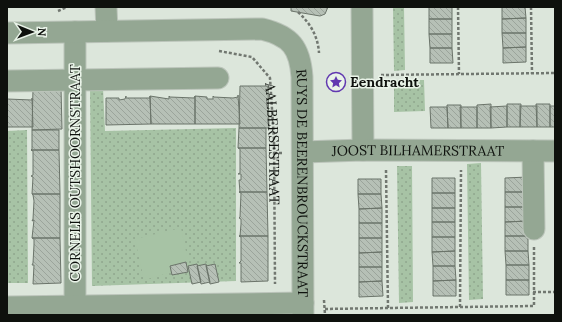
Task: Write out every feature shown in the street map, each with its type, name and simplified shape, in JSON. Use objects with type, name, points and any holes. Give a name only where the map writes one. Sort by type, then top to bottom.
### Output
[{"type":"street","points":[[7,33],[107,32],[106,7]]},
{"type":"street","points":[[362,7],[363,150]]},
{"type":"street","name":"RUYS DE BEERENBROUCKSTRAAT","points":[[107,32],[262,29],[282,36],[289,41],[297,52],[301,61],[302,77],[303,309]]},
{"type":"street","name":"CORNELIS OUTSHOORNSTRAAT","points":[[75,32],[75,311]]},
{"type":"street","points":[[7,81],[218,78]]},
{"type":"street","name":"JOOST BILHAMERSTRAAT","points":[[303,152],[363,150],[555,151]]},
{"type":"street","points":[[533,151],[534,228]]},
{"type":"street","points":[[7,307],[75,311],[275,303],[303,309]]},
{"type":"path","points":[[458,7],[459,74]]},
{"type":"path","points":[[531,7],[532,74]]},
{"type":"path","name":"AALBERSESTRAAT","points":[[212,51],[252,57],[270,78],[274,140],[275,303]]},
{"type":"path","points":[[363,75],[555,73]]},
{"type":"path","points":[[386,150],[388,308]]},
{"type":"path","points":[[460,307],[461,150]]},
{"type":"path","points":[[325,309],[534,306],[534,228]]},
{"type":"path","points":[[534,292],[555,292]]},
{"type":"green space","points":[[393,7],[404,7],[405,70],[394,71]]},
{"type":"green space","points":[[394,80],[424,80],[425,111],[394,112]]},
{"type":"green space","points":[[90,88],[103,88],[105,131],[236,128],[236,281],[92,286]]},
{"type":"green space","points":[[27,130],[28,283],[7,283],[7,131]]},
{"type":"green space","points":[[481,163],[483,299],[469,300],[467,164]]},
{"type":"green space","points":[[397,166],[412,166],[413,302],[399,303]]},
{"type":"green space","points":[[181,228],[188,261],[170,266],[172,272],[144,280],[135,239]]},
{"type":"building","points":[[291,7],[328,7],[325,14],[320,16],[291,11]]},
{"type":"building","points":[[429,7],[452,7],[452,19],[429,19]]},
{"type":"building","points":[[502,7],[525,7],[526,18],[502,19]]},
{"type":"building","points":[[526,18],[526,33],[502,33],[502,19]]},
{"type":"building","points":[[429,19],[452,19],[452,34],[429,34]]},
{"type":"building","points":[[502,33],[526,33],[526,47],[503,48]]},
{"type":"building","points":[[429,34],[452,34],[452,48],[430,48]]},
{"type":"building","points":[[526,47],[526,62],[503,63],[503,48]]},
{"type":"building","points":[[430,48],[452,48],[453,63],[430,63]]},
{"type":"building","points":[[240,86],[268,86],[269,128],[239,128]]},
{"type":"building","points":[[33,88],[61,88],[62,129],[32,130]]},
{"type":"building","points":[[238,95],[240,124],[195,124],[195,96],[213,99],[213,96],[233,98],[238,97]]},
{"type":"building","points":[[126,96],[126,98],[150,98],[150,96],[151,124],[106,125],[106,98],[119,98],[119,100],[125,99]]},
{"type":"building","points":[[150,96],[169,99],[169,96],[194,98],[195,96],[195,124],[151,124]]},
{"type":"building","points":[[32,98],[33,127],[7,127],[7,99],[32,100]]},
{"type":"building","points":[[491,104],[491,128],[477,128],[477,105]]},
{"type":"building","points":[[507,104],[521,104],[520,127],[507,127]]},
{"type":"building","points":[[536,104],[550,104],[550,127],[537,127]]},
{"type":"building","points":[[447,105],[461,105],[461,128],[448,128]]},
{"type":"building","points":[[507,106],[507,127],[491,128],[490,107]]},
{"type":"building","points":[[520,106],[537,106],[537,127],[520,127]]},
{"type":"building","points":[[550,106],[555,106],[555,127],[550,127]]},
{"type":"building","points":[[430,107],[447,107],[448,128],[431,128]]},
{"type":"building","points":[[460,107],[477,107],[477,128],[461,128]]},
{"type":"building","points":[[239,128],[266,128],[266,148],[238,148]]},
{"type":"building","points":[[32,130],[59,130],[59,150],[31,150]]},
{"type":"building","points":[[238,148],[266,148],[267,192],[240,192],[239,180],[241,180],[241,174],[238,174],[240,173],[240,149]]},
{"type":"building","points":[[31,150],[59,150],[60,194],[32,194],[33,177],[31,176],[33,175],[33,151]]},
{"type":"building","points":[[528,177],[528,192],[505,192],[505,178]]},
{"type":"building","points":[[432,178],[455,178],[455,193],[432,193]]},
{"type":"building","points":[[358,179],[381,179],[381,194],[358,194]]},
{"type":"building","points":[[239,192],[267,192],[268,236],[240,236],[241,219],[239,218],[241,193]]},
{"type":"building","points":[[505,192],[528,192],[528,207],[505,207]]},
{"type":"building","points":[[432,193],[455,193],[455,208],[432,208]]},
{"type":"building","points":[[32,194],[60,194],[60,238],[32,238],[34,201]]},
{"type":"building","points":[[358,194],[381,194],[382,208],[359,209]]},
{"type":"building","points":[[505,207],[528,207],[528,221],[505,222]]},
{"type":"building","points":[[382,208],[382,223],[359,223],[359,209]]},
{"type":"building","points":[[432,208],[455,208],[455,222],[432,222]]},
{"type":"building","points":[[528,221],[528,236],[505,236],[505,222]]},
{"type":"building","points":[[432,222],[455,222],[455,237],[432,237]]},
{"type":"building","points":[[359,223],[382,223],[382,238],[359,238]]},
{"type":"building","points":[[239,236],[268,236],[268,281],[241,282],[241,263],[239,263],[241,261],[241,237]]},
{"type":"building","points":[[505,236],[528,236],[528,251],[505,251]]},
{"type":"building","points":[[432,237],[455,237],[455,251],[432,252]]},
{"type":"building","points":[[32,238],[60,238],[61,283],[33,284],[34,265],[32,265],[34,239]]},
{"type":"building","points":[[359,238],[382,238],[382,252],[359,253]]},
{"type":"building","points":[[455,251],[455,266],[433,266],[432,252]]},
{"type":"building","points":[[505,251],[528,251],[529,265],[506,265]]},
{"type":"building","points":[[382,252],[382,267],[359,267],[359,253]]},
{"type":"building","points":[[186,262],[188,272],[172,275],[170,266]]},
{"type":"building","points":[[197,264],[201,282],[192,284],[188,266]]},
{"type":"building","points":[[206,264],[210,282],[201,284],[197,266]]},
{"type":"building","points":[[215,264],[219,282],[210,284],[206,266]]},
{"type":"building","points":[[506,265],[529,265],[529,280],[506,280]]},
{"type":"building","points":[[433,266],[455,266],[456,280],[433,281]]},
{"type":"building","points":[[359,267],[382,267],[382,281],[359,282]]},
{"type":"building","points":[[456,280],[456,296],[433,296],[433,281]]},
{"type":"building","points":[[506,280],[529,280],[529,295],[506,295]]},
{"type":"building","points":[[382,281],[383,296],[359,297],[359,282]]},
{"type":"place","name":"Eendracht","points":[[336,82]]}]
